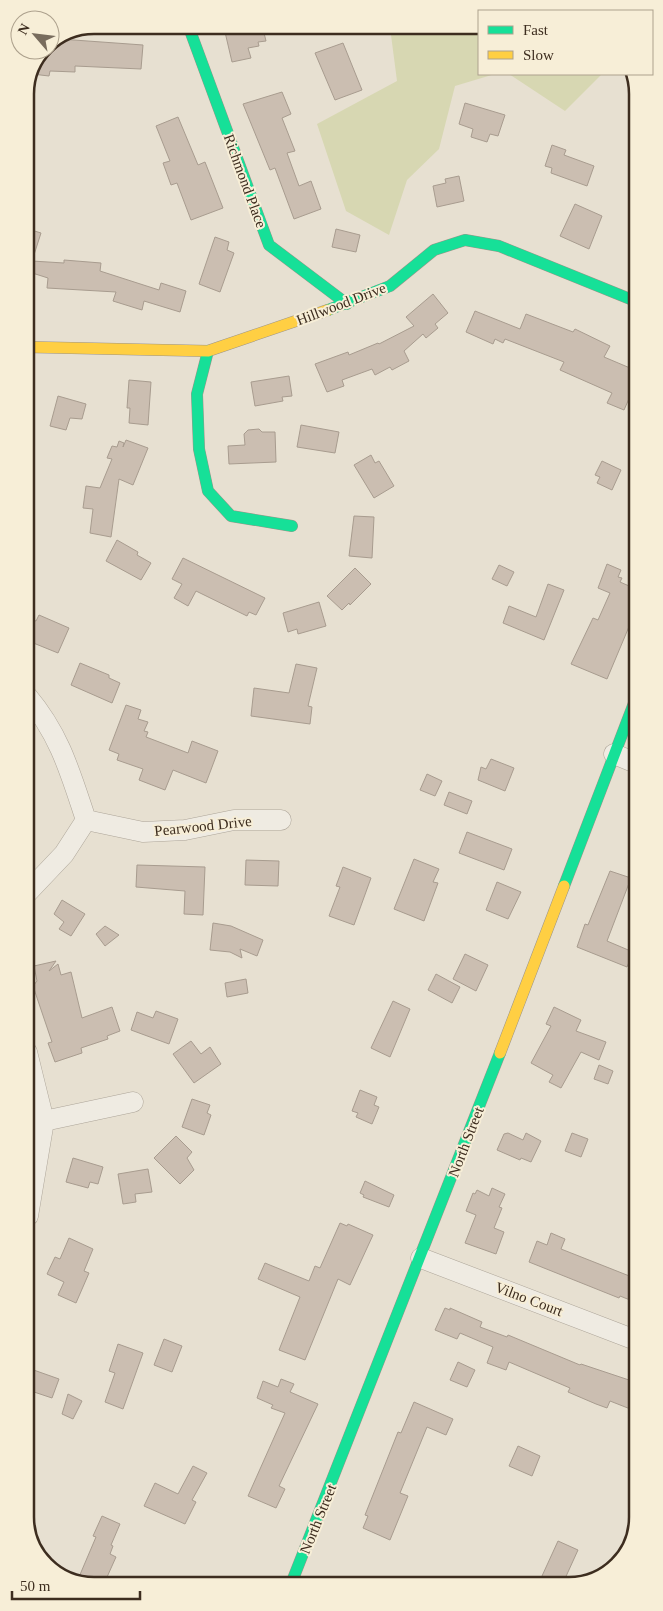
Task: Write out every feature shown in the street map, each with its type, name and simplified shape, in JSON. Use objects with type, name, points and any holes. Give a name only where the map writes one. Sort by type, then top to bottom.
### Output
[{"type":"street","name":"Richmond Place","points":[[191,34],[269,245],[347,304]]},
{"type":"street","name":"Hillwood Drive","points":[[34,347],[208,351],[347,304],[390,286],[434,250],[465,240],[499,246],[629,299]]},
{"type":"street","points":[[208,351],[196,394],[199,449],[208,491],[231,516],[292,526]]},
{"type":"street","points":[[34,705],[43,716],[65,755],[86,820],[64,854],[34,886]]},
{"type":"street","name":"North Street","points":[[295,1577],[421,1258],[629,716]]},
{"type":"street","points":[[614,754],[629,760]]},
{"type":"street","name":"Pearwood Drive","points":[[86,820],[143,832],[185,830],[234,820],[281,820]]},
{"type":"street","points":[[34,1080],[44,1121],[34,1180]]},
{"type":"street","points":[[44,1121],[133,1102]]},
{"type":"street","name":"Vilno Court","points":[[421,1258],[629,1337]]},
{"type":"green space","points":[[388,34],[478,34],[478,75],[492,75],[455,86],[439,149],[407,180],[389,235],[346,211],[317,124],[397,81],[391,35]]},
{"type":"green space","points":[[511,75],[601,75],[565,111]]},
{"type":"building","points":[[225,34],[264,34],[266,41],[258,42],[259,46],[248,48],[251,58],[232,62]]},
{"type":"building","points":[[68,40],[143,45],[141,69],[75,66],[75,72],[50,71],[49,76],[37,75],[44,60],[60,60],[60,44]]},
{"type":"building","points":[[343,43],[362,90],[335,100],[315,53]]},
{"type":"building","points":[[282,92],[291,114],[282,118],[295,151],[287,153],[299,186],[311,181],[321,209],[294,219],[275,168],[270,170],[243,104]]},
{"type":"building","points":[[465,103],[505,115],[498,136],[490,134],[487,142],[471,137],[473,129],[459,124]]},
{"type":"building","points":[[178,117],[198,165],[205,162],[223,208],[191,220],[177,183],[171,185],[163,163],[170,161],[156,126]]},
{"type":"building","points":[[552,145],[566,150],[564,155],[594,166],[587,186],[551,173],[552,168],[545,166]]},
{"type":"building","points":[[459,176],[464,201],[437,207],[433,186],[446,183],[445,179]]},
{"type":"building","points":[[575,204],[602,216],[589,249],[560,236]]},
{"type":"building","points":[[336,229],[360,235],[356,252],[332,247]]},
{"type":"building","points":[[34,231],[41,233],[34,255]]},
{"type":"building","points":[[215,237],[229,242],[227,250],[234,253],[220,292],[199,284]]},
{"type":"building","points":[[64,260],[101,263],[100,271],[159,290],[161,283],[186,291],[180,312],[144,301],[142,310],[113,301],[116,292],[47,288],[48,278],[34,274],[34,261],[64,263]]},
{"type":"building","points":[[433,294],[448,313],[435,324],[438,328],[426,338],[423,334],[404,351],[409,361],[392,370],[390,367],[375,375],[372,369],[342,380],[344,386],[327,392],[315,364],[348,352],[349,355],[379,344],[414,326],[406,317]]},
{"type":"building","points":[[475,311],[520,329],[526,314],[573,332],[575,329],[610,346],[604,357],[629,368],[629,399],[624,410],[607,403],[612,393],[560,370],[564,362],[505,339],[503,343],[495,339],[493,344],[466,332]]},
{"type":"building","points":[[289,376],[292,396],[282,397],[283,401],[255,406],[251,382]]},
{"type":"building","points":[[129,380],[151,382],[148,425],[129,423],[130,408],[127,408]]},
{"type":"building","points":[[58,396],[86,404],[82,419],[70,418],[66,430],[50,426]]},
{"type":"building","points":[[301,425],[339,432],[335,453],[297,447]]},
{"type":"building","points":[[259,429],[262,432],[275,432],[276,462],[229,464],[228,446],[245,445],[244,434],[248,430]]},
{"type":"building","points":[[126,440],[148,448],[133,485],[119,479],[111,537],[90,533],[93,509],[83,508],[86,486],[100,488],[112,459],[107,458],[112,446],[117,447],[119,441],[124,443],[123,447]]},
{"type":"building","points":[[371,455],[375,463],[379,461],[394,486],[374,498],[354,465]]},
{"type":"building","points":[[602,461],[621,470],[612,490],[597,483],[600,477],[595,475]]},
{"type":"building","points":[[354,516],[374,517],[372,558],[349,556]]},
{"type":"building","points":[[117,540],[138,552],[137,555],[151,563],[141,580],[106,561]]},
{"type":"building","points":[[183,558],[265,598],[256,615],[249,612],[247,616],[196,591],[188,606],[174,598],[182,584],[172,579]]},
{"type":"building","points":[[607,564],[621,570],[618,577],[622,578],[620,582],[629,586],[629,627],[607,679],[571,664],[593,618],[598,620],[610,593],[598,588]]},
{"type":"building","points":[[499,565],[514,572],[507,586],[492,579]]},
{"type":"building","points":[[355,568],[371,584],[350,605],[349,603],[342,610],[327,596]]},
{"type":"building","points":[[548,584],[564,590],[544,640],[503,623],[509,606],[536,617]]},
{"type":"building","points":[[319,602],[326,626],[298,634],[297,629],[288,632],[283,613]]},
{"type":"building","points":[[39,615],[69,628],[58,653],[34,643],[34,620],[36,621]]},
{"type":"building","points":[[80,663],[109,675],[109,678],[120,683],[112,703],[71,685]]},
{"type":"building","points":[[296,664],[317,668],[308,706],[312,707],[310,724],[251,716],[254,688],[289,693]]},
{"type":"building","points":[[126,705],[141,710],[138,719],[148,722],[144,731],[148,732],[146,737],[188,753],[192,741],[218,751],[206,783],[173,770],[165,790],[139,780],[143,769],[117,760],[119,754],[109,750]]},
{"type":"building","points":[[491,759],[514,768],[505,791],[478,780],[481,767],[486,769]]},
{"type":"building","points":[[427,774],[442,781],[435,796],[420,790]]},
{"type":"building","points":[[449,792],[472,801],[467,814],[444,805]]},
{"type":"building","points":[[467,832],[512,849],[504,870],[459,853]]},
{"type":"building","points":[[414,859],[439,869],[433,882],[438,883],[424,921],[394,909]]},
{"type":"building","points":[[246,860],[279,861],[278,886],[245,885]]},
{"type":"building","points":[[137,865],[205,867],[203,915],[184,914],[185,891],[136,887]]},
{"type":"building","points":[[343,867],[371,878],[354,925],[329,916],[340,887],[336,886]]},
{"type":"building","points":[[610,871],[629,877],[629,883],[607,941],[629,950],[627,967],[577,947],[585,924],[588,925]]},
{"type":"building","points":[[497,882],[521,892],[508,919],[486,910]]},
{"type":"building","points":[[62,900],[85,914],[71,936],[59,929],[64,922],[54,914]]},
{"type":"building","points":[[213,923],[231,926],[263,940],[257,956],[240,949],[242,958],[230,952],[210,950]]},
{"type":"building","points":[[105,926],[119,935],[105,946],[96,934]]},
{"type":"building","points":[[465,954],[488,965],[476,991],[453,979]]},
{"type":"building","points":[[56,961],[49,971],[58,964],[61,975],[71,972],[82,1018],[112,1007],[120,1031],[107,1036],[108,1039],[81,1048],[82,1053],[55,1062],[48,1043],[52,1042],[34,989],[37,981],[34,966]]},
{"type":"building","points":[[436,974],[460,987],[452,1003],[428,990]]},
{"type":"building","points":[[246,979],[248,993],[227,997],[225,983]]},
{"type":"building","points":[[393,1001],[410,1009],[390,1057],[371,1048]]},
{"type":"building","points":[[554,1007],[581,1020],[576,1031],[606,1042],[599,1060],[581,1052],[561,1088],[549,1082],[553,1075],[531,1063],[551,1026],[546,1024]]},
{"type":"building","points":[[156,1011],[178,1019],[169,1044],[131,1030],[137,1012],[153,1018]]},
{"type":"building","points":[[191,1041],[201,1054],[210,1047],[221,1064],[194,1083],[173,1054]]},
{"type":"building","points":[[599,1065],[613,1071],[608,1084],[594,1079]]},
{"type":"building","points":[[360,1090],[377,1097],[374,1105],[379,1107],[372,1124],[356,1117],[358,1113],[352,1111]]},
{"type":"building","points":[[192,1099],[210,1105],[207,1113],[211,1115],[204,1135],[182,1127]]},
{"type":"building","points":[[508,1133],[523,1140],[526,1133],[541,1141],[531,1162],[521,1158],[520,1160],[497,1150],[504,1134]]},
{"type":"building","points":[[572,1133],[588,1139],[581,1157],[565,1151]]},
{"type":"building","points":[[176,1136],[192,1152],[187,1158],[194,1170],[180,1184],[154,1158]]},
{"type":"building","points":[[73,1158],[103,1167],[98,1184],[90,1182],[88,1188],[66,1182]]},
{"type":"building","points":[[148,1169],[152,1192],[135,1194],[136,1202],[123,1204],[118,1174]]},
{"type":"building","points":[[365,1181],[394,1195],[389,1207],[363,1197],[364,1195],[360,1193]]},
{"type":"building","points":[[492,1188],[505,1194],[499,1207],[502,1208],[494,1228],[504,1232],[496,1254],[465,1243],[476,1215],[466,1211],[473,1193],[475,1194],[477,1190],[489,1196]]},
{"type":"building","points":[[340,1223],[347,1226],[348,1224],[373,1235],[350,1285],[338,1279],[305,1360],[279,1350],[300,1297],[258,1279],[265,1263],[309,1281],[315,1266],[320,1268]]},
{"type":"building","points":[[551,1233],[565,1239],[561,1249],[629,1276],[629,1300],[620,1296],[619,1298],[529,1262],[537,1241],[547,1245]]},
{"type":"building","points":[[69,1238],[93,1249],[84,1271],[89,1273],[76,1303],[58,1295],[64,1282],[47,1274],[55,1257],[60,1259]]},
{"type":"building","points":[[445,1308],[450,1310],[450,1308],[482,1322],[480,1327],[507,1337],[508,1335],[580,1365],[629,1380],[629,1408],[610,1401],[607,1408],[596,1404],[568,1392],[570,1388],[509,1362],[506,1370],[487,1363],[493,1347],[460,1333],[457,1339],[435,1330]]},
{"type":"building","points":[[164,1339],[182,1346],[172,1372],[154,1365]]},
{"type":"building","points":[[118,1344],[143,1353],[123,1409],[105,1402],[115,1373],[109,1371]]},
{"type":"building","points":[[458,1362],[475,1370],[467,1387],[450,1380]]},
{"type":"building","points":[[34,1370],[59,1379],[52,1398],[34,1392]]},
{"type":"building","points":[[281,1379],[294,1384],[290,1392],[318,1404],[279,1486],[285,1489],[276,1508],[248,1496],[285,1413],[271,1408],[273,1405],[257,1398],[263,1381],[278,1387]]},
{"type":"building","points":[[68,1394],[82,1401],[73,1419],[62,1414]]},
{"type":"building","points":[[414,1402],[453,1419],[446,1435],[427,1427],[400,1493],[408,1496],[390,1540],[363,1528],[368,1516],[365,1515],[398,1432],[401,1433]]},
{"type":"building","points":[[518,1446],[540,1456],[532,1476],[509,1466]]},
{"type":"building","points":[[193,1466],[207,1473],[192,1500],[196,1502],[185,1524],[144,1506],[155,1483],[178,1494]]},
{"type":"building","points":[[102,1516],[120,1524],[111,1545],[113,1546],[110,1554],[116,1557],[107,1577],[80,1575],[96,1537],[93,1536]]},
{"type":"building","points":[[558,1541],[578,1550],[566,1577],[542,1576]]},
{"type":"traffic: fast","points":[[191,34],[269,245],[347,304]]},
{"type":"traffic: fast","points":[[328,310],[390,286],[434,250],[465,240],[499,246],[629,299]]},
{"type":"traffic: fast","points":[[208,351],[197,394],[199,449],[208,491],[231,516],[292,526]]},
{"type":"traffic: fast","points":[[564,886],[629,716]]},
{"type":"traffic: fast","points":[[294,1577],[500,1053]]},
{"type":"traffic: slow","points":[[34,347],[208,351],[328,310]]},
{"type":"traffic: slow","points":[[500,1053],[564,886]]}]
